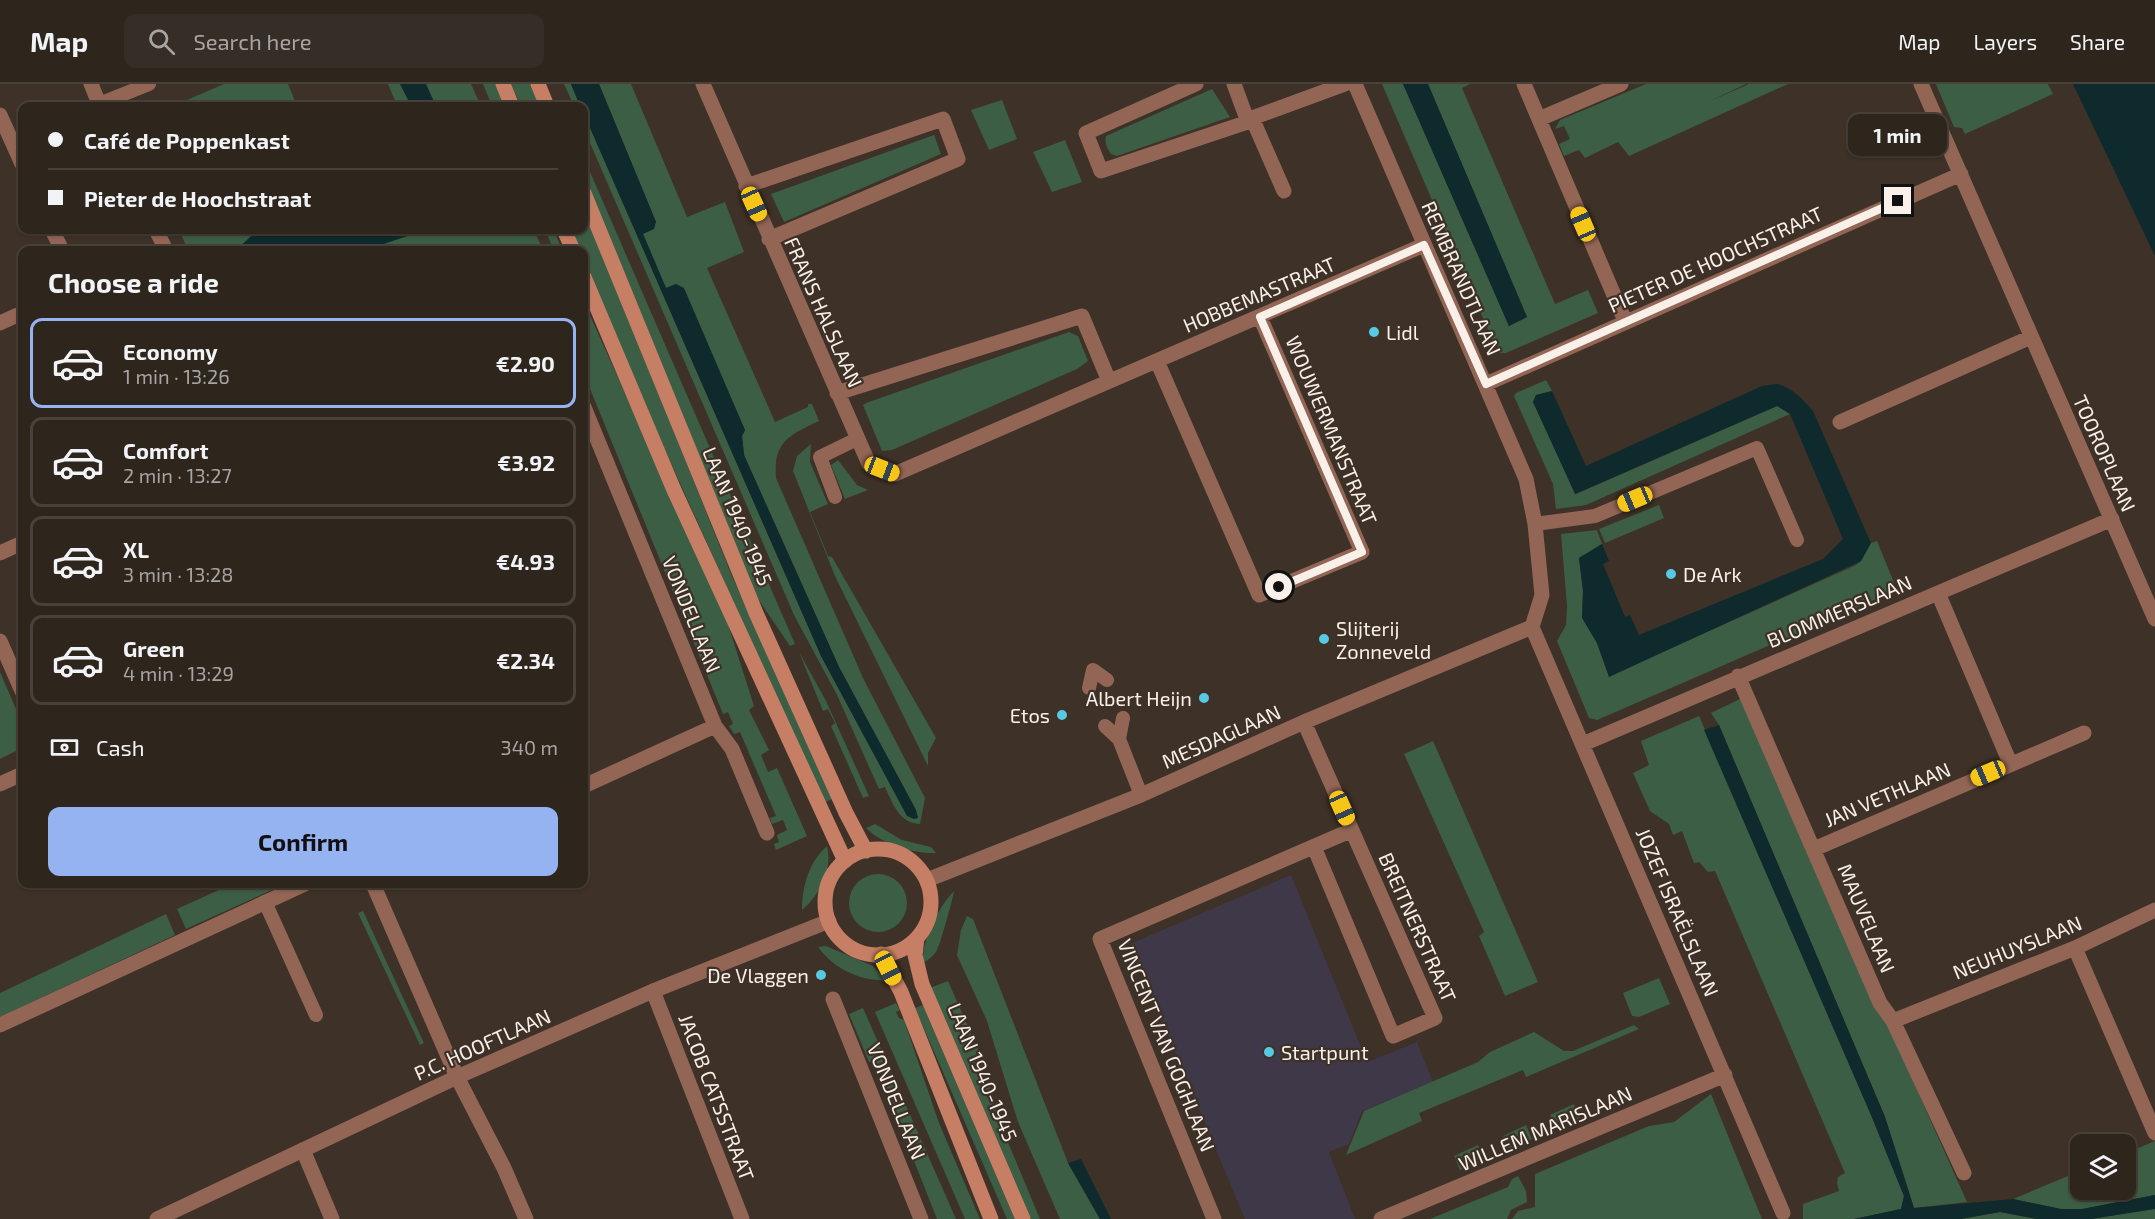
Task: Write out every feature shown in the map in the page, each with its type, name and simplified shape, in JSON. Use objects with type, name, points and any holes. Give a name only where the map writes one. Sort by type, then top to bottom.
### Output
[{"type":"main road","points":[[503,84],[510,102]]},
{"type":"main road","points":[[538,84],[545,102]]},
{"type":"main road","name":"LAAN 1940-1945","points":[[588,204],[760,623],[846,813],[866,851]]},
{"type":"main road","points":[[588,286],[674,490],[845,861]]},
{"type":"main road","points":[[880,849],[901,854],[918,867],[927,880],[930,892],[930,913],[916,938],[898,951],[881,954],[865,953],[850,946],[838,935],[830,921],[827,892],[835,872],[845,861],[866,851],[880,849]]},
{"type":"main road","name":"LAAN 1940-1945","points":[[916,938],[915,954],[922,984],[1023,1219]]},
{"type":"main road","points":[[881,954],[901,992],[991,1219]]},
{"type":"street","points":[[91,84],[99,102]]},
{"type":"street","name":"FRANS HALSLAAN","points":[[703,84],[869,464],[895,474]]},
{"type":"street","points":[[1196,84],[1086,133],[1101,171],[1250,120],[1345,84]]},
{"type":"street","points":[[1234,84],[1284,191]]},
{"type":"street","name":"REMBRANDTLAAN","points":[[1354,84],[1526,478],[1535,524],[1542,595],[1532,627]]},
{"type":"street","points":[[1524,84],[1625,321]]},
{"type":"street","points":[[1539,119],[1621,84]]},
{"type":"street","name":"TOOROPLAAN","points":[[1921,84],[2155,619]]},
{"type":"street","points":[[0,115],[18,155]]},
{"type":"street","points":[[747,186],[943,119],[958,159],[769,239]]},
{"type":"street","name":"PIETER DE HOOCHSTRAAT","points":[[1486,384],[1961,174]]},
{"type":"street","name":"HOBBEMASTRAAT","points":[[895,474],[1424,245]]},
{"type":"street","points":[[0,323],[18,315]]},
{"type":"street","points":[[837,393],[1082,316],[1109,381]]},
{"type":"street","name":"WOUWERMANSTRAAT","points":[[1157,361],[1259,596],[1362,552],[1260,317]]},
{"type":"street","points":[[1840,422],[2031,337]]},
{"type":"street","name":"VONDELLAAN","points":[[588,417],[715,726],[732,749],[767,833]]},
{"type":"street","name":"BLOMMERSLAAN","points":[[1583,744],[1738,676],[2112,519]]},
{"type":"street","points":[[0,553],[18,545]]},
{"type":"street","points":[[1938,593],[2010,763]]},
{"type":"street","name":"MESDAGLAAN","points":[[927,880],[1141,795],[1304,722],[1532,627]]},
{"type":"street","name":"JOZEF ISRAËLSLAAN","points":[[1532,627],[1784,1213]]},
{"type":"street","points":[[0,641],[18,682]]},
{"type":"street","name":"MAUVELAAN","points":[[1738,676],[1880,1003],[1893,1021],[1964,1173]]},
{"type":"street","name":"BREITNERSTRAAT","points":[[1304,722],[1435,1018],[1393,1036],[1314,847]]},
{"type":"street","points":[[588,784],[715,726]]},
{"type":"street","name":"JAN VETHLAAN","points":[[1814,849],[2084,733]]},
{"type":"street","points":[[0,784],[18,776]]},
{"type":"street","name":"VINCENT VAN GOGHLAAN","points":[[1214,1219],[1100,939],[1352,830]]},
{"type":"street","points":[[0,1025],[296,888]]},
{"type":"street","points":[[376,888],[458,1077],[504,1168],[526,1219]]},
{"type":"street","name":"NEUHUYSLAAN","points":[[1893,1021],[2074,948],[2155,910]]},
{"type":"street","name":"P.C. HOOFTLAAN","points":[[157,1219],[458,1077],[653,991],[830,921]]},
{"type":"street","points":[[2074,948],[2155,1133]]},
{"type":"street","name":"JACOB CATSSTRAAT","points":[[653,991],[742,1219]]},
{"type":"street","name":"VONDELLAAN","points":[[833,999],[921,1219]]},
{"type":"street","name":"WILLEM MARISLAAN","points":[[1381,1219],[1725,1075]]},
{"type":"street","points":[[303,1150],[332,1219]]},
{"type":"lane","points":[[107,102],[149,84]]},
{"type":"lane","points":[[835,497],[820,457],[857,439]]},
{"type":"lane","points":[[1535,524],[1595,516],[1756,448],[1797,540]]},
{"type":"lane","points":[[1089,688],[1093,670],[1107,680]]},
{"type":"lane","points":[[1119,739],[1123,718]]},
{"type":"lane","points":[[1105,726],[1119,739],[1141,795]]},
{"type":"lane","points":[[265,902],[316,1015]]},
{"type":"shaded area","name":"Startpunt","points":[[1291,875],[1367,1062],[1417,1042],[1433,1082],[1362,1111],[1349,1144],[1329,1152],[1355,1219],[1245,1219],[1130,944]]},
{"type":"green space","points":[[224,84],[288,84],[295,102],[182,102]]},
{"type":"green space","points":[[388,84],[471,84],[479,102],[396,102]]},
{"type":"green space","points":[[483,84],[496,84],[504,102],[490,102]]},
{"type":"green space","points":[[511,84],[530,84],[538,102],[519,102]]},
{"type":"green space","points":[[564,84],[571,84],[578,102],[572,102]]},
{"type":"green space","points":[[599,84],[631,84],[687,217],[725,202],[744,252],[707,268],[775,422],[808,407],[808,404],[812,404],[819,421],[792,435],[781,447],[777,455],[776,478],[863,678],[925,798],[920,824],[913,823],[902,816],[894,806],[885,787],[879,789],[837,695],[794,615],[588,138],[588,123],[821,656],[907,815],[914,819],[916,810],[839,667],[744,455],[742,436],[745,430],[676,284],[666,288],[643,234],[656,222]]},
{"type":"green space","points":[[1382,84],[1403,84],[1509,326],[1527,317],[1428,84],[1470,84],[1462,88],[1555,304],[1588,290],[1598,313],[1506,353],[1498,353]]},
{"type":"green space","points":[[1646,84],[1746,84],[1708,102],[1749,84],[1788,84],[1629,156],[1618,142],[1585,158],[1579,150],[1564,156],[1559,144],[1570,139],[1564,126],[1555,129],[1560,120]]},
{"type":"green space","points":[[1936,84],[2048,84],[2053,94],[1965,134],[1962,128],[1954,127]]},
{"type":"green space","points":[[1212,89],[1230,117],[1117,156],[1108,150],[1106,136]]},
{"type":"green space","points":[[1002,100],[1017,139],[989,150],[971,110]]},
{"type":"green space","points":[[934,135],[941,154],[784,222],[771,194]]},
{"type":"green space","points":[[1065,140],[1082,182],[1052,192],[1033,152]]},
{"type":"green space","points":[[588,167],[795,644],[790,646],[756,596],[588,185]]},
{"type":"green space","points":[[588,219],[732,576],[832,799],[824,803],[589,281],[588,246],[575,246],[570,234],[588,234]]},
{"type":"green space","points":[[181,234],[536,234],[541,246],[186,246]]},
{"type":"green space","points":[[547,234],[556,234],[560,246],[552,246]]},
{"type":"green space","points":[[588,311],[726,618],[754,706],[749,710],[769,750],[761,755],[768,772],[777,768],[807,836],[776,850],[774,844],[779,842],[777,835],[787,830],[783,820],[772,824],[770,818],[776,816],[740,732],[734,734],[729,726],[733,724],[728,712],[723,714],[588,384]]},
{"type":"green space","points":[[1069,332],[1078,336],[1088,361],[1077,369],[892,450],[882,451],[863,405],[866,403]]},
{"type":"green space","points":[[1546,380],[1552,391],[1536,395],[1533,402],[1576,494],[1777,406],[1790,414],[1586,505],[1556,509],[1553,484],[1514,396]]},
{"type":"green space","points":[[811,444],[810,462],[828,504],[810,512],[828,556],[832,557],[936,738],[928,753],[928,766],[835,576],[793,471],[797,456]]},
{"type":"green space","points":[[838,460],[857,485],[868,490],[845,499],[831,465]]},
{"type":"green space","points":[[1659,505],[1664,518],[1605,543],[1599,529]]},
{"type":"green space","points":[[1597,530],[1602,544],[1579,558],[1583,591],[1582,617],[1597,643],[1609,676],[1856,565],[1861,561],[1871,543],[1877,541],[1897,590],[1597,720],[1589,718],[1557,641],[1566,625],[1567,606],[1561,534]]},
{"type":"green space","points":[[799,652],[826,701],[869,796],[863,798],[831,726],[835,723],[828,709],[823,711]]},
{"type":"green space","points":[[0,672],[18,714],[18,750],[0,759]]},
{"type":"green space","points":[[1742,698],[1967,1202],[1914,1208],[1885,1117],[1719,725],[1711,713]]},
{"type":"green space","points":[[1699,716],[1871,1115],[1904,1196],[1901,1209],[1854,1219],[1803,1219],[1803,1204],[1839,1191],[1838,1177],[1845,1173],[1715,871],[1708,872],[1699,862],[1694,863],[1682,831],[1673,835],[1669,824],[1650,811],[1633,773],[1649,765],[1641,741]]},
{"type":"green space","points":[[1433,741],[1538,982],[1505,996],[1479,936],[1484,932],[1404,754]]},
{"type":"green space","points":[[875,824],[902,840],[931,847],[936,853],[917,852],[880,839],[866,828]]},
{"type":"green space","points":[[827,846],[828,864],[824,881],[802,910],[803,892],[811,867]]},
{"type":"green space","points":[[872,874],[884,874],[899,882],[907,897],[907,909],[899,924],[884,932],[872,932],[857,924],[849,909],[849,897],[857,882]]},
{"type":"green space","points":[[223,888],[276,888],[186,929],[177,909]]},
{"type":"green space","points":[[954,891],[937,950],[923,963],[925,945],[932,925]]},
{"type":"green space","points":[[363,911],[424,1043],[420,1045],[358,913]]},
{"type":"green space","points":[[166,914],[175,935],[0,1017],[0,993]]},
{"type":"green space","points":[[967,916],[973,919],[1068,1163],[1100,1219],[1060,1219],[1018,1122],[987,1021],[957,955],[961,930]]},
{"type":"green space","points":[[826,946],[873,966],[886,980],[867,979],[848,972],[831,961],[818,947]]},
{"type":"green space","points":[[1659,978],[1670,1004],[1639,1017],[1632,1016],[1623,993]]},
{"type":"green space","points":[[948,981],[980,1054],[1002,1128],[1040,1219],[1030,1219],[930,988]]},
{"type":"green space","points":[[896,1003],[900,1010],[896,1012],[899,1018],[904,1020],[939,1123],[980,1219],[965,1219],[875,1012]]},
{"type":"green space","points":[[923,1005],[1015,1219],[1007,1219],[915,1008]]},
{"type":"green space","points":[[863,1008],[956,1219],[937,1219],[875,1062],[869,1062],[849,1014]]},
{"type":"green space","points":[[1634,1025],[1639,1029],[1526,1077],[1523,1070],[1419,1113],[1422,1121],[1346,1155],[1364,1111],[1478,1062],[1490,1052],[1534,1032],[1564,1051],[1573,1051]]},
{"type":"green space","points":[[1711,1094],[1762,1219],[1512,1219],[1518,1211],[1535,1207],[1535,1174],[1649,1126],[1674,1122]]},
{"type":"green space","points":[[1574,1104],[1580,1118],[1556,1129],[1550,1115]]},
{"type":"green space","points":[[1526,1125],[1532,1139],[1509,1150],[1503,1136]]},
{"type":"green space","points":[[2155,1141],[2155,1195],[2136,1199],[2136,1149]]},
{"type":"green space","points":[[1478,1145],[1484,1159],[1460,1170],[1454,1156]]},
{"type":"green space","points":[[2070,1175],[2070,1200],[2129,1200],[2082,1209],[2061,1209],[2013,1199]]},
{"type":"green space","points":[[1518,1176],[1526,1191],[1527,1202],[1511,1210],[1507,1219],[1430,1219],[1508,1187],[1512,1179]]},
{"type":"green space","points":[[2155,1209],[2155,1219],[2091,1219]]},
{"type":"green space","points":[[2000,1212],[2037,1219],[1961,1219]]},
{"type":"water","points":[[400,84],[426,84],[434,102],[409,102]]},
{"type":"water","points":[[571,84],[599,84],[656,222],[654,229],[643,234],[666,288],[676,284],[684,288],[745,430],[742,436],[744,455],[839,667],[916,810],[918,818],[907,816],[821,656],[588,123],[588,102],[578,102]]},
{"type":"water","points":[[1403,84],[1428,84],[1527,317],[1509,326]]},
{"type":"water","points":[[2073,84],[2155,84],[2155,256]]},
{"type":"water","points":[[254,234],[413,234],[378,246],[240,246]]},
{"type":"water","points":[[1776,384],[1792,391],[1813,411],[1871,543],[1861,561],[1609,677],[1597,643],[1582,618],[1583,591],[1579,558],[1602,544],[1609,561],[1603,564],[1625,617],[1630,615],[1639,635],[1823,559],[1843,539],[1790,414],[1777,406],[1575,494],[1533,402],[1536,395],[1552,391],[1586,466],[1762,386]]},
{"type":"water","points":[[1719,725],[1885,1117],[1914,1208],[2013,1199],[2061,1209],[2082,1209],[2155,1195],[2155,1209],[2091,1219],[2037,1219],[2000,1212],[1961,1219],[1854,1219],[1901,1209],[1904,1196],[1704,730]]},
{"type":"water","points":[[1081,1159],[1111,1219],[1100,1219],[1068,1163]]},
{"type":"place","name":"Lidl","points":[[1374,332]]},
{"type":"place","name":"De Ark","points":[[1671,574]]},
{"type":"place","name":"Slijterij Zonneveld","points":[[1324,639]]},
{"type":"place","name":"Albert Heijn","points":[[1204,698]]},
{"type":"place","name":"Etos","points":[[1062,715]]},
{"type":"place","name":"De Vlaggen","points":[[821,975]]},
{"type":"place","name":"Startpunt","points":[[1269,1052]]},
{"type":"route","points":[[1279,587],[1362,552],[1260,317],[1424,245],[1486,384],[1898,201]]}]
